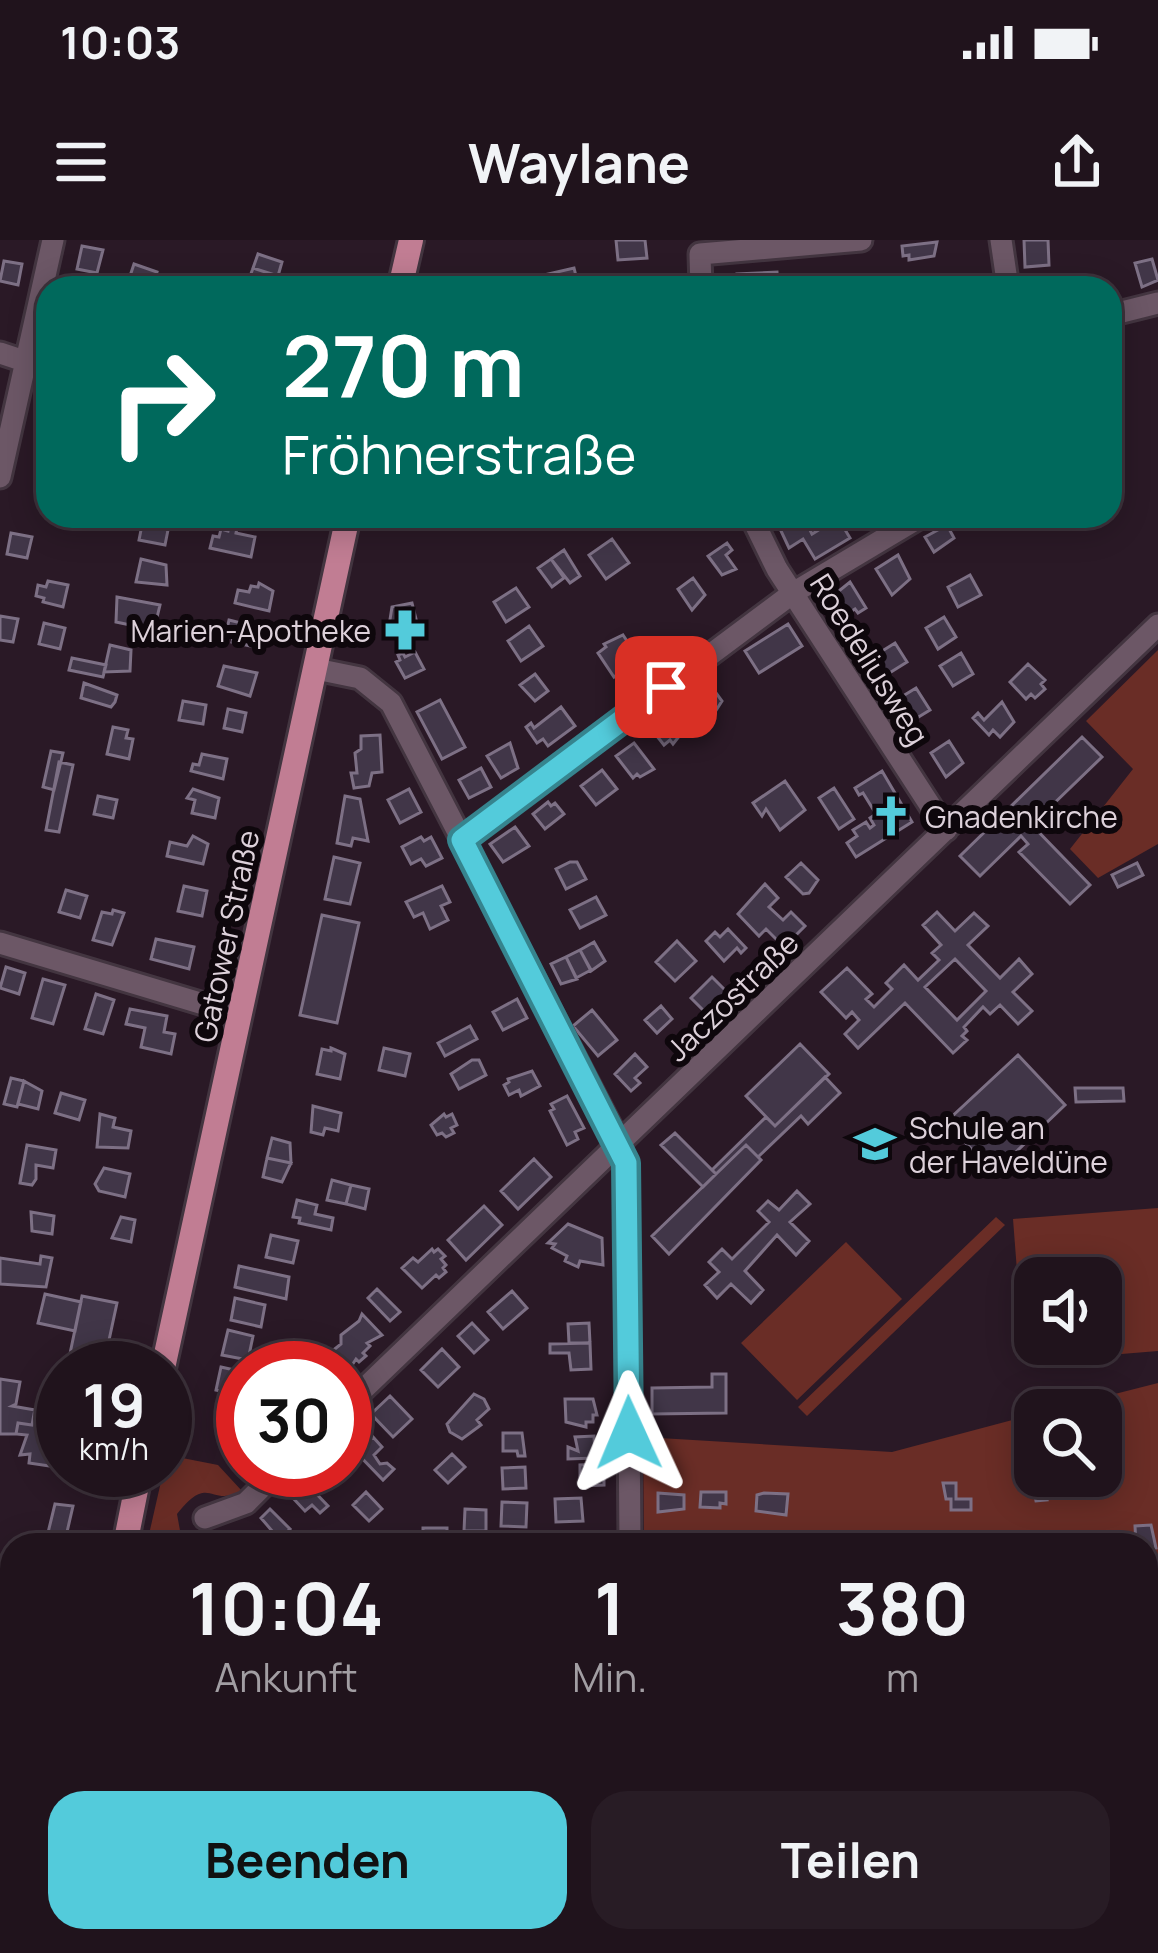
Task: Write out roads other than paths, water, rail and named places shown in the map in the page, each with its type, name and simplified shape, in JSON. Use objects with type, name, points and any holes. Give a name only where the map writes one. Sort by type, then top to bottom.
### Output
[{"type":"main road","points":[[403,276],[411,240]]},
{"type":"main road","name":"Gatower Straße","points":[[169,1341],[345,528]]},
{"type":"main road","points":[[127,1533],[135,1497]]},
{"type":"street","points":[[45,276],[53,240]]},
{"type":"street","points":[[701,276],[700,254],[861,240]]},
{"type":"street","points":[[1001,240],[1006,276]]},
{"type":"street","points":[[1122,312],[1158,302]]},
{"type":"street","points":[[0,477],[36,316]]},
{"type":"street","points":[[0,352],[36,365]]},
{"type":"street","name":"Roedeliusweg","points":[[758,528],[793,593],[946,830]]},
{"type":"street","points":[[462,840],[793,593],[902,528]]},
{"type":"street","name":"Jaczostraße","points":[[372,1381],[1158,625]]},
{"type":"street","points":[[316,669],[360,678],[391,703],[620,1145],[627,1173],[630,1533]]},
{"type":"street","points":[[0,943],[240,1015]]},
{"type":"street","points":[[206,1518],[251,1497]]},
{"type":"place","name":"Marien-Apotheke","points":[[405,630]]},
{"type":"place","name":"Gnadenkirche","points":[[891,816]]},
{"type":"place","name":"Schule an der Haveldüne","points":[[875,1144]]}]
